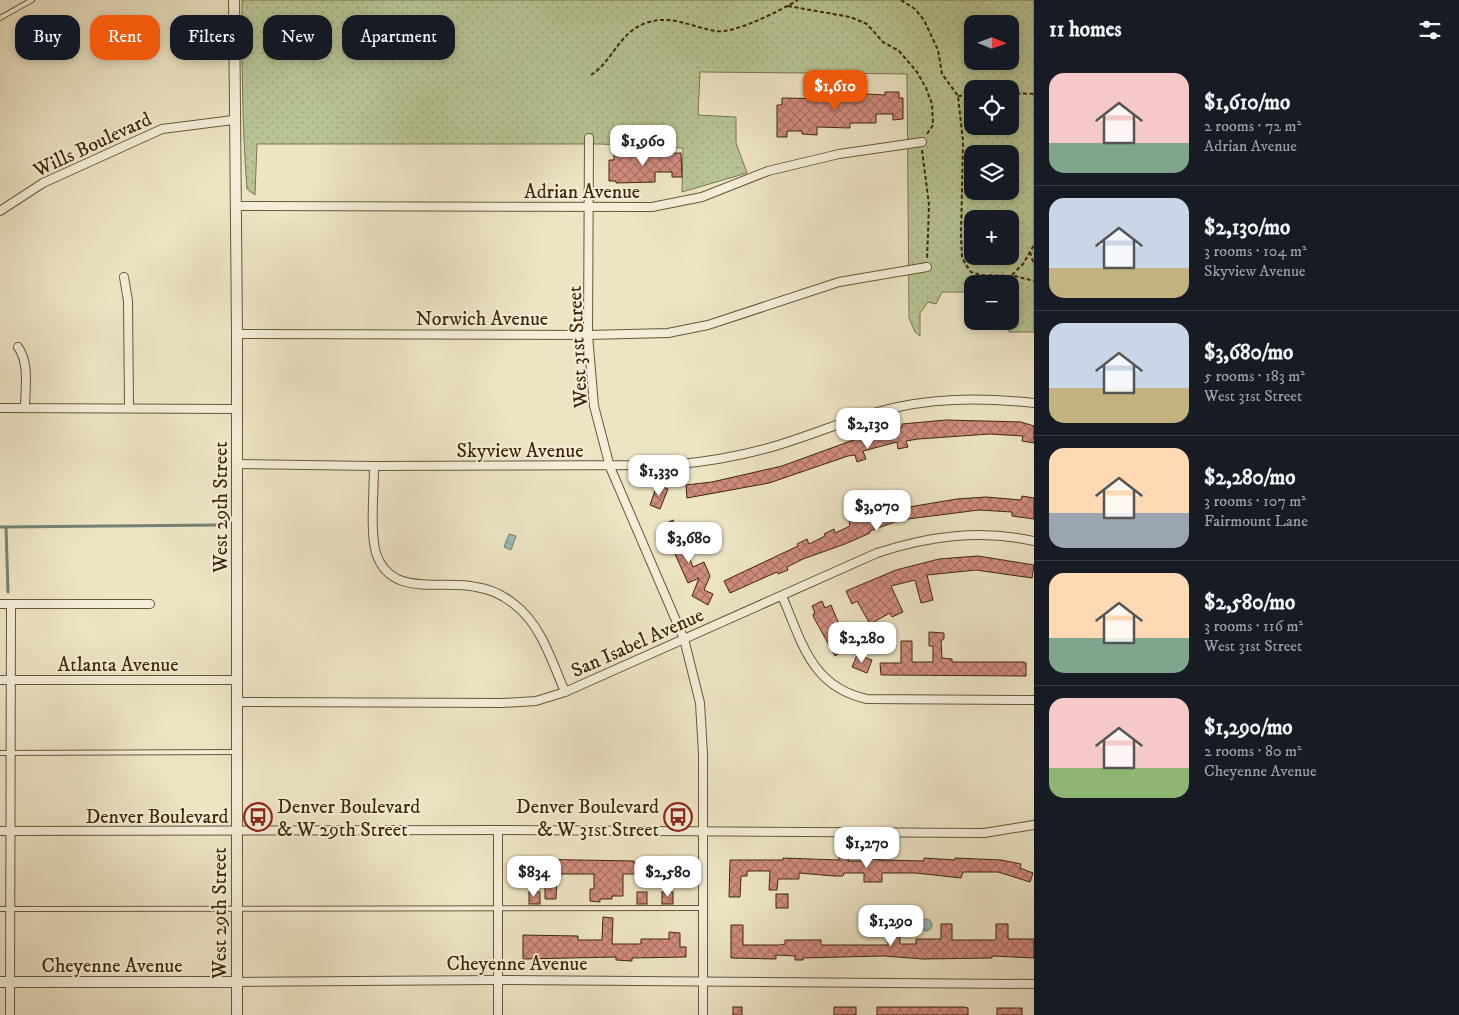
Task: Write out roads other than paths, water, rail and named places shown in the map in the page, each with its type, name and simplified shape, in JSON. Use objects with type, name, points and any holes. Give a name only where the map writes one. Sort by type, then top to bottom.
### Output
[{"type":"street","name":"West 29th Street","points":[[234,0],[233,120],[237,334],[237,1015]]},
{"type":"street","name":"Wills Boulevard","points":[[0,210],[43,183],[162,129],[233,120]]},
{"type":"street","name":"West 31st Street","points":[[589,138],[588,335],[594,406],[610,467],[684,639],[700,703],[703,754],[703,1015]]},
{"type":"street","name":"Adrian Avenue","points":[[235,206],[632,208],[676,204],[702,197],[768,171],[839,154],[922,142]]},
{"type":"street","name":"Norwich Avenue","points":[[237,334],[588,335],[668,332],[708,325],[839,282],[927,267]]},
{"type":"street","points":[[124,277],[128,301],[129,408]]},
{"type":"street","points":[[18,347],[23,355],[25,364],[25,408]]},
{"type":"street","name":"Skyview Avenue","points":[[237,464],[610,467],[671,465],[734,456],[767,448],[857,418],[900,406],[967,399],[1034,403]]},
{"type":"street","points":[[0,408],[237,409]]},
{"type":"street","points":[[374,466],[374,542],[380,563],[388,573],[407,584],[475,586],[502,596],[515,604],[536,628],[565,692]]},
{"type":"street","name":"San Isabel Avenue","points":[[237,702],[520,703],[551,697],[877,553],[907,543],[962,534],[990,535],[1034,541]]},
{"type":"street","points":[[782,596],[811,663],[830,684],[844,692],[867,699],[1034,700]]},
{"type":"street","points":[[0,604],[150,604]]},
{"type":"street","points":[[10,1015],[5,982],[10,908],[11,604]]},
{"type":"street","name":"Atlanta Avenue","points":[[0,680],[236,680]]},
{"type":"street","name":"Denver Boulevard","points":[[0,832],[498,830],[984,833],[1034,825]]},
{"type":"street","points":[[498,830],[498,1015]]},
{"type":"street","name":"Cheyenne Avenue","points":[[5,982],[497,980],[1034,984]]},
{"type":"lane","points":[[0,18],[32,0]]},
{"type":"lane","points":[[0,753],[237,752]]},
{"type":"lane","points":[[0,908],[703,908]]},
{"type":"water","points":[[509,534],[516,536],[511,550],[504,547]]},
{"type":"water","points":[[924,919],[928,919],[932,925],[928,931],[924,931],[920,927],[920,923]]},
{"type":"waterway","points":[[0,527],[219,525]]},
{"type":"waterway","points":[[6,527],[8,592]]},
{"type":"place","name":"Denver Boulevard & W 29th Street","points":[[258,817]]},
{"type":"place","name":"Denver Boulevard & W 31st Street","points":[[678,817]]}]
